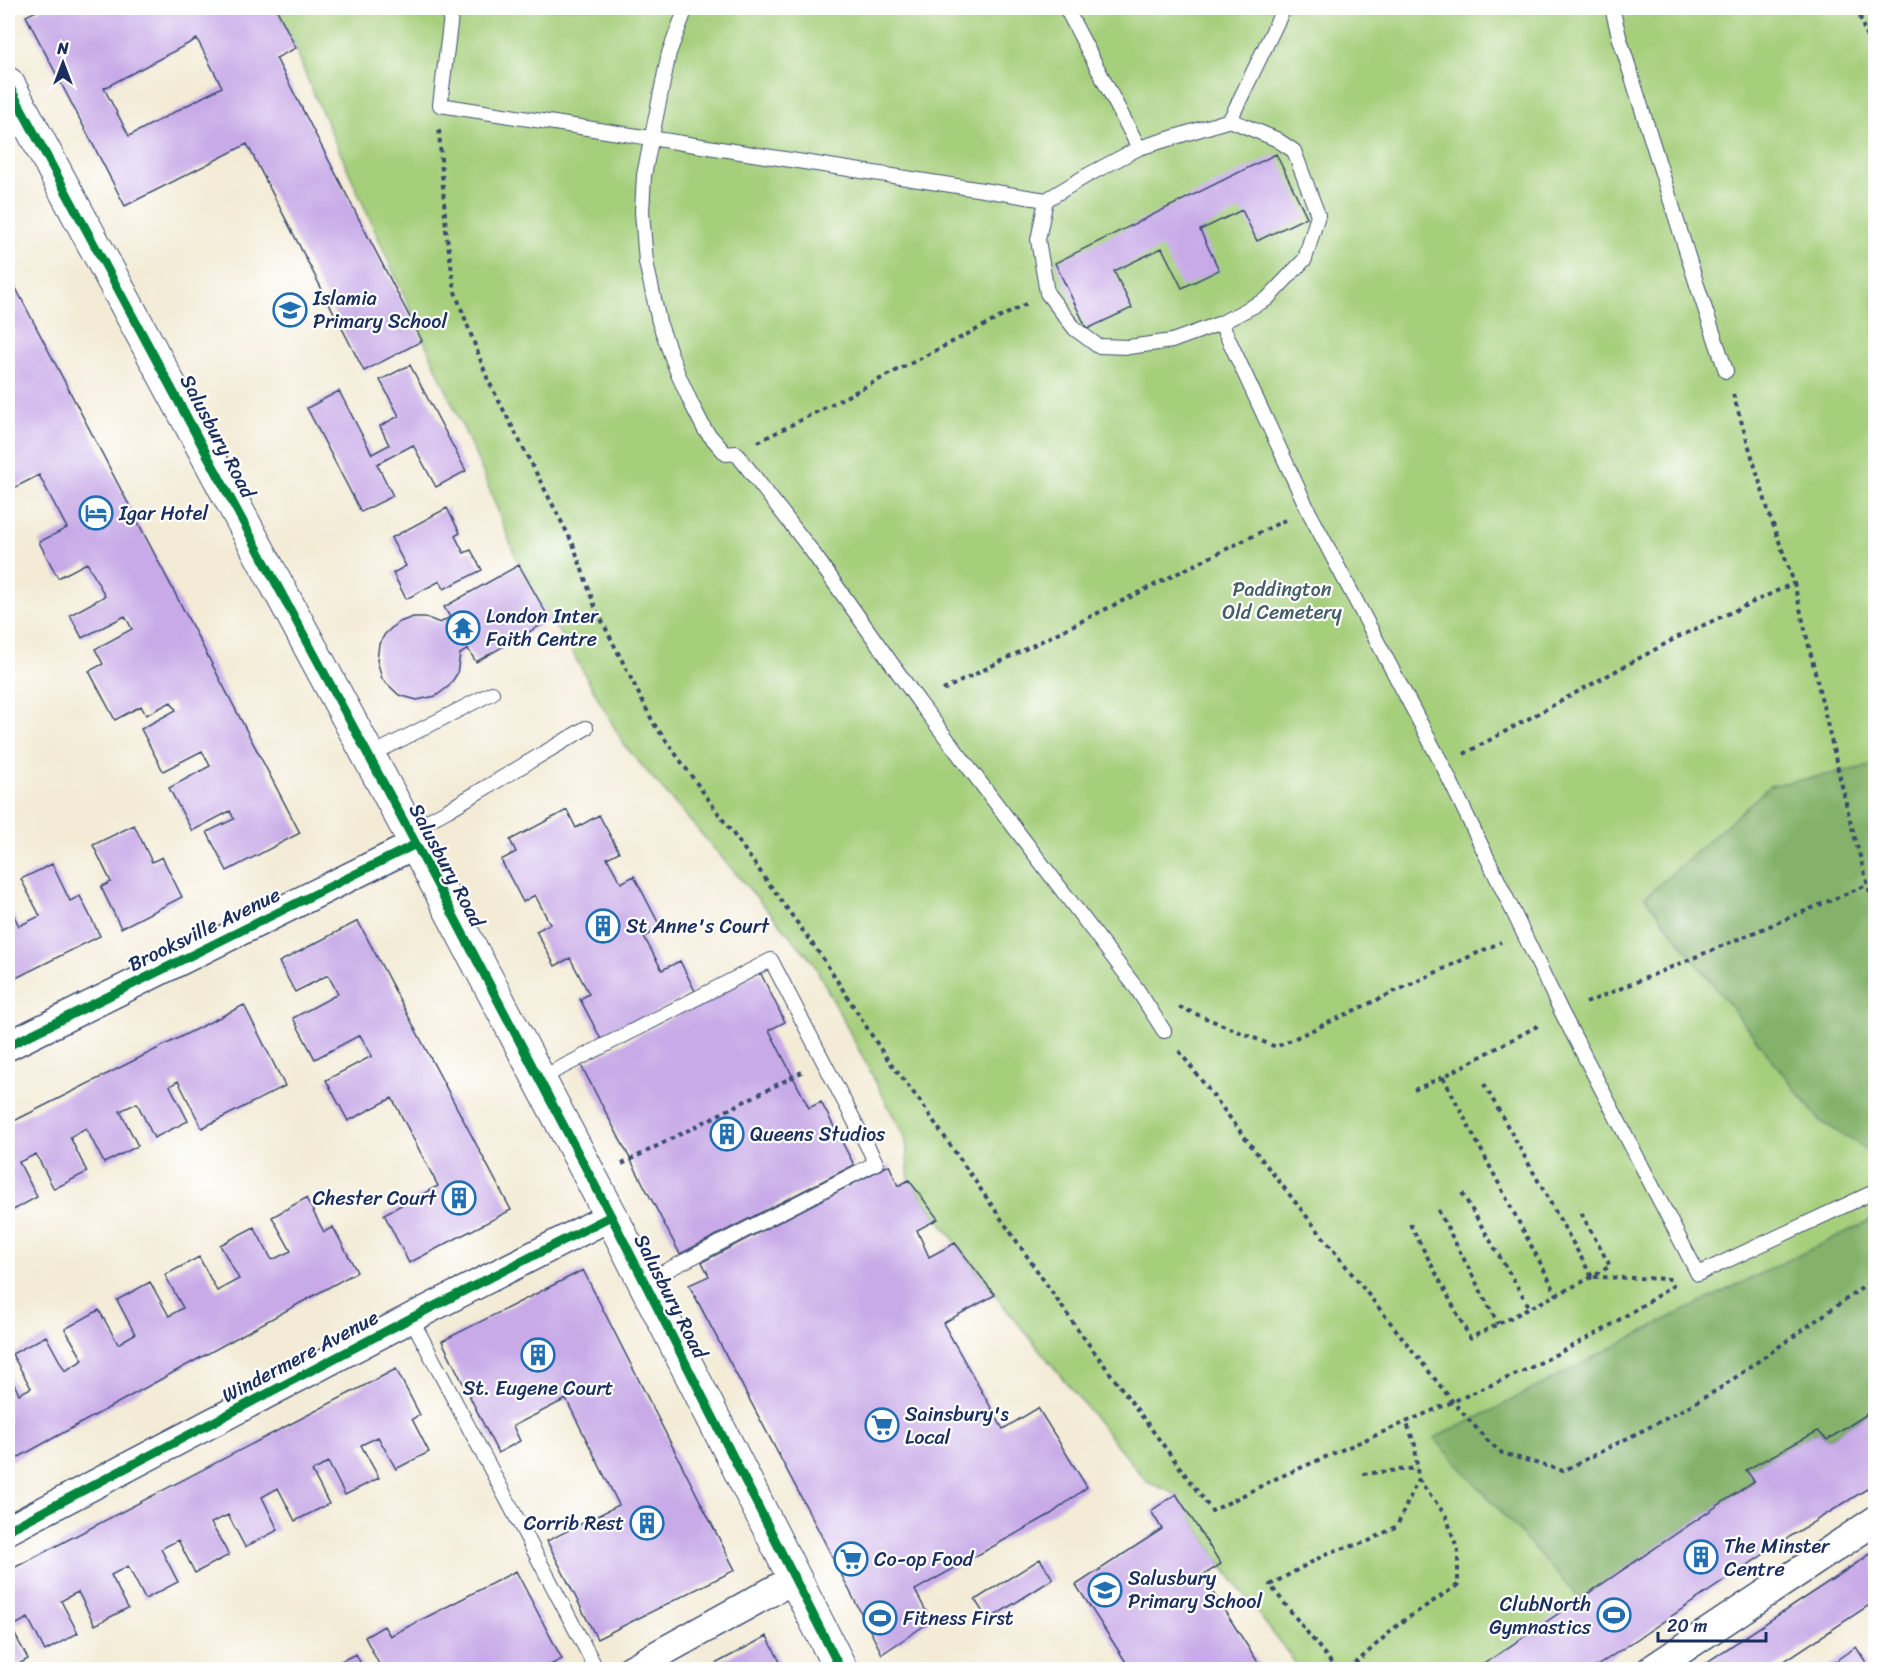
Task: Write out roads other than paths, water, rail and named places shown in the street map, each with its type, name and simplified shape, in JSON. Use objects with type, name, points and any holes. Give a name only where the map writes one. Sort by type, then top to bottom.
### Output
[{"type":"street","name":"Salusbury Road","points":[[8,84],[412,837],[611,1216],[841,1670]]},
{"type":"street","name":"Brooksville Avenue","points":[[8,1046],[412,837]]},
{"type":"street","name":"Windermere Avenue","points":[[8,1530],[411,1318],[611,1216]]},
{"type":"street","points":[[1651,1670],[1875,1520]]},
{"type":"street","points":[[630,1670],[794,1580]]},
{"type":"lane","points":[[452,8],[440,105],[1046,200],[1139,148],[1230,120],[1276,139],[1294,151],[1318,215],[1305,259],[1267,299],[1221,323],[1172,341],[1129,347],[1098,346],[1075,329],[1047,293],[1038,240],[1046,200]]},
{"type":"lane","points":[[686,8],[669,53],[644,175],[642,212],[646,262],[659,322],[678,374],[705,430],[726,454],[736,453],[811,550],[920,702],[1137,989],[1164,1031]]},
{"type":"lane","points":[[1066,8],[1139,148]]},
{"type":"lane","points":[[1230,120],[1284,8]]},
{"type":"lane","points":[[1612,8],[1697,285],[1726,371]]},
{"type":"lane","points":[[1221,323],[1309,512],[1443,766],[1562,1013],[1698,1274],[1875,1191]]},
{"type":"lane","points":[[369,756],[492,693]]},
{"type":"lane","points":[[412,837],[447,810],[586,728]]},
{"type":"lane","points":[[539,1079],[771,960],[876,1163],[644,1282]]},
{"type":"lane","points":[[411,1318],[597,1670]]},
{"type":"place","name":"Islamia Primary School","points":[[290,310]]},
{"type":"place","name":"Igar Hotel","points":[[96,513]]},
{"type":"place","name":"London Inter Faith Centre","points":[[463,628]]},
{"type":"place","name":"St Anne's Court","points":[[603,926]]},
{"type":"place","name":"Queens Studios","points":[[727,1134]]},
{"type":"place","name":"Chester Court","points":[[459,1198]]},
{"type":"place","name":"St. Eugene Court","points":[[538,1355]]},
{"type":"place","name":"Sainsbury's Local","points":[[882,1425]]},
{"type":"place","name":"Corrib Rest","points":[[647,1523]]},
{"type":"place","name":"The Minster Centre","points":[[1701,1557]]},
{"type":"place","name":"Co-op Food","points":[[851,1559]]},
{"type":"place","name":"Salusbury Primary School","points":[[1105,1590]]},
{"type":"place","name":"ClubNorth Gymnastics","points":[[1614,1615]]},
{"type":"place","name":"Fitness First","points":[[880,1618]]},
{"type":"park label","name":"Paddington Old Cemetery","points":[[1282,600]]}]
